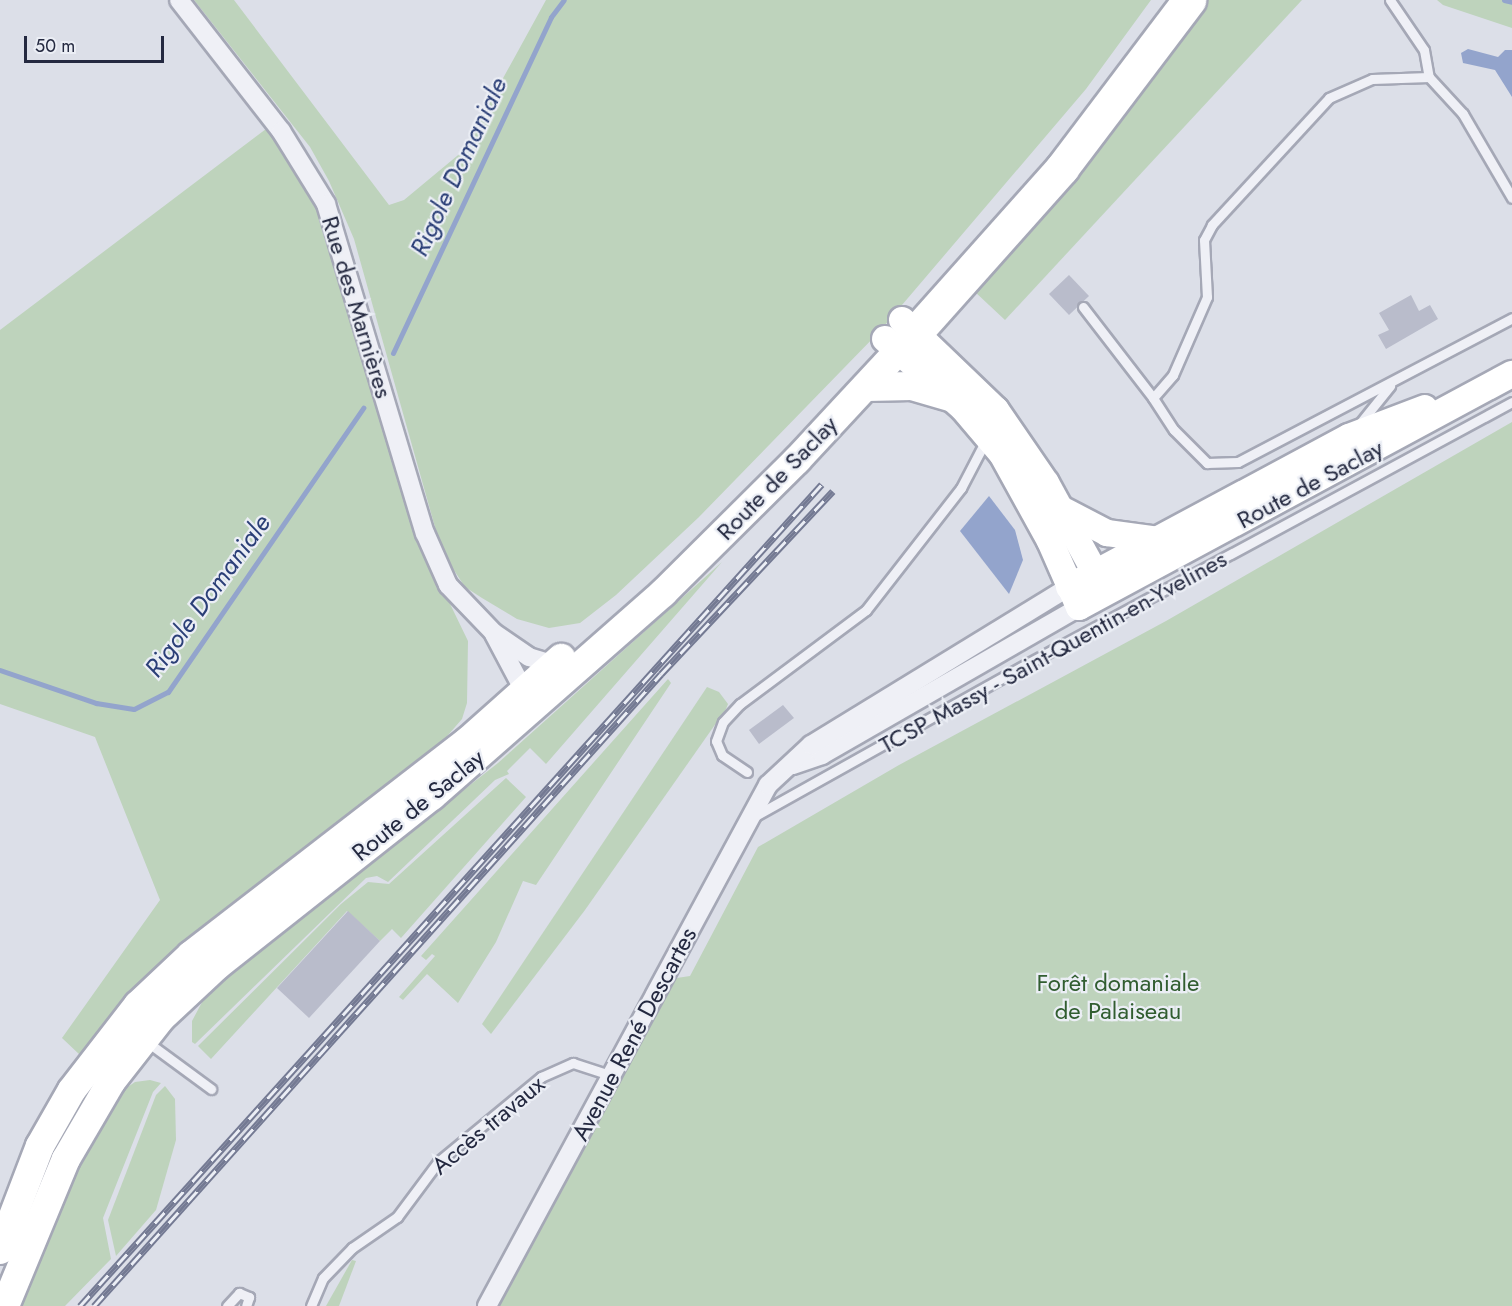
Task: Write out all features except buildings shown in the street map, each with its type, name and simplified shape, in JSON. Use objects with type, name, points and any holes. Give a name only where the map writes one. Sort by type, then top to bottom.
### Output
[{"type":"highway","points":[[901,335],[1036,170],[1167,0]]},
{"type":"highway","points":[[901,335],[1062,168],[1189,0]]},
{"type":"main road","name":"Route de Saclay","points":[[565,667],[663,593],[867,387],[901,335]]},
{"type":"main road","name":"Route de Saclay","points":[[5,1306],[66,1159],[111,1082],[161,1018],[219,964],[432,796],[901,335]]},
{"type":"main road","points":[[901,335],[953,398],[988,435],[1050,541],[1074,597]]},
{"type":"main road","points":[[901,335],[996,410],[1060,509],[1101,582],[1159,540],[1349,436],[1509,385]]},
{"type":"main road","name":"Route de Saclay","points":[[1074,597],[1509,385]]},
{"type":"main road","points":[[867,387],[912,386],[953,398]]},
{"type":"main road","points":[[1060,509],[1107,533],[1159,540]]},
{"type":"main road","name":"Route de Saclay","points":[[0,1250],[40,1146],[72,1090],[138,1005],[191,956],[468,741],[529,699]]},
{"type":"street","name":"Rue des Marnières","points":[[179,0],[281,131],[326,204],[433,554],[448,585],[494,633],[529,657],[565,667]]},
{"type":"street","name":"Avenue René Descartes","points":[[487,1306],[613,1076],[675,955],[753,817],[756,802],[786,768],[822,755],[1074,597]]},
{"type":"street","name":"Rue des Marnières","points":[[494,633],[529,699]]},
{"type":"lane","points":[[1390,0],[1424,50],[1429,77],[1462,114],[1512,198]]},
{"type":"lane","points":[[1153,398],[1173,375],[1207,297],[1204,240],[1212,225],[1329,98],[1372,79],[1429,77]]},
{"type":"lane","points":[[1083,307],[1153,398],[1174,430],[1207,463],[1238,462],[1512,318]]},
{"type":"lane","points":[[1349,436],[1393,382]]},
{"type":"lane","name":"TCSP Massy - Saint-Quentin-en-Yvelines","points":[[753,817],[1027,664],[1509,385]]},
{"type":"lane","points":[[747,772],[722,755],[716,741],[723,723],[740,704],[866,610],[962,488],[988,435]]},
{"type":"lane","points":[[144,1040],[211,1089]]},
{"type":"lane","name":"Accès travaux","points":[[311,1306],[323,1278],[352,1248],[397,1217],[438,1162],[541,1077],[573,1063],[613,1076]]},
{"type":"lane","points":[[227,1306],[239,1293],[249,1298],[246,1306]]},
{"type":"green space","points":[[194,0],[234,0],[389,205],[404,200],[463,151],[546,0],[1151,0],[1086,89],[879,332],[699,517],[616,595],[580,623],[549,628],[517,619],[465,587],[442,552],[354,239],[329,181],[310,147]]},
{"type":"green space","points":[[1202,0],[1302,0],[1005,320],[974,291]]},
{"type":"green space","points":[[1437,0],[1512,0],[1512,28],[1443,5]]},
{"type":"green space","points":[[270,126],[315,200],[422,546],[468,641],[467,703],[462,719],[435,750],[134,997],[80,1055],[62,1038],[160,900],[95,737],[0,704],[0,330]]},
{"type":"green space","name":"Forêt domaniale de Palaiseau","points":[[1512,422],[1512,1306],[497,1306],[670,979],[690,976],[758,847],[899,765],[1166,621]]},
{"type":"green space","points":[[722,562],[546,764],[530,748],[507,771],[509,774],[495,780],[388,882],[377,876],[366,878],[195,1044],[192,1042],[192,1021],[208,991],[498,763]]},
{"type":"green space","points":[[668,679],[671,683],[536,885],[523,881],[496,942],[458,1003],[427,974],[403,1000],[399,997],[435,956],[432,954],[426,960],[421,956]]},
{"type":"green space","points":[[707,687],[719,692],[728,704],[726,709],[585,910],[491,1034],[482,1024]]},
{"type":"green space","points":[[506,778],[526,797],[401,938],[392,929],[380,941],[347,911],[211,1059],[198,1046],[341,904],[368,882],[389,884]]},
{"type":"green space","points":[[150,1080],[161,1083],[153,1092],[103,1218],[111,1259],[65,1306],[17,1306],[80,1147],[113,1097],[135,1082]]},
{"type":"green space","points":[[165,1086],[175,1099],[176,1140],[156,1210],[116,1256],[108,1220],[156,1095]]},
{"type":"green space","points":[[352,1260],[356,1261],[339,1306],[326,1306]]},
{"type":"water","points":[[1468,49],[1498,57],[1505,50],[1512,50],[1512,97],[1495,70],[1463,63],[1461,53]]},
{"type":"water","points":[[989,496],[1015,530],[1023,560],[1009,594],[960,531]]},
{"type":"waterway","name":"Rigole Domaniale","points":[[393,353],[551,17],[564,0]]},
{"type":"waterway","points":[[1504,0],[1512,2]]},
{"type":"waterway","name":"Rigole Domaniale","points":[[0,670],[96,703],[134,709],[168,692],[363,408]]},
{"type":"railway","points":[[80,1306],[822,484]]},
{"type":"railway","points":[[94,1306],[661,674],[833,491]]}]
